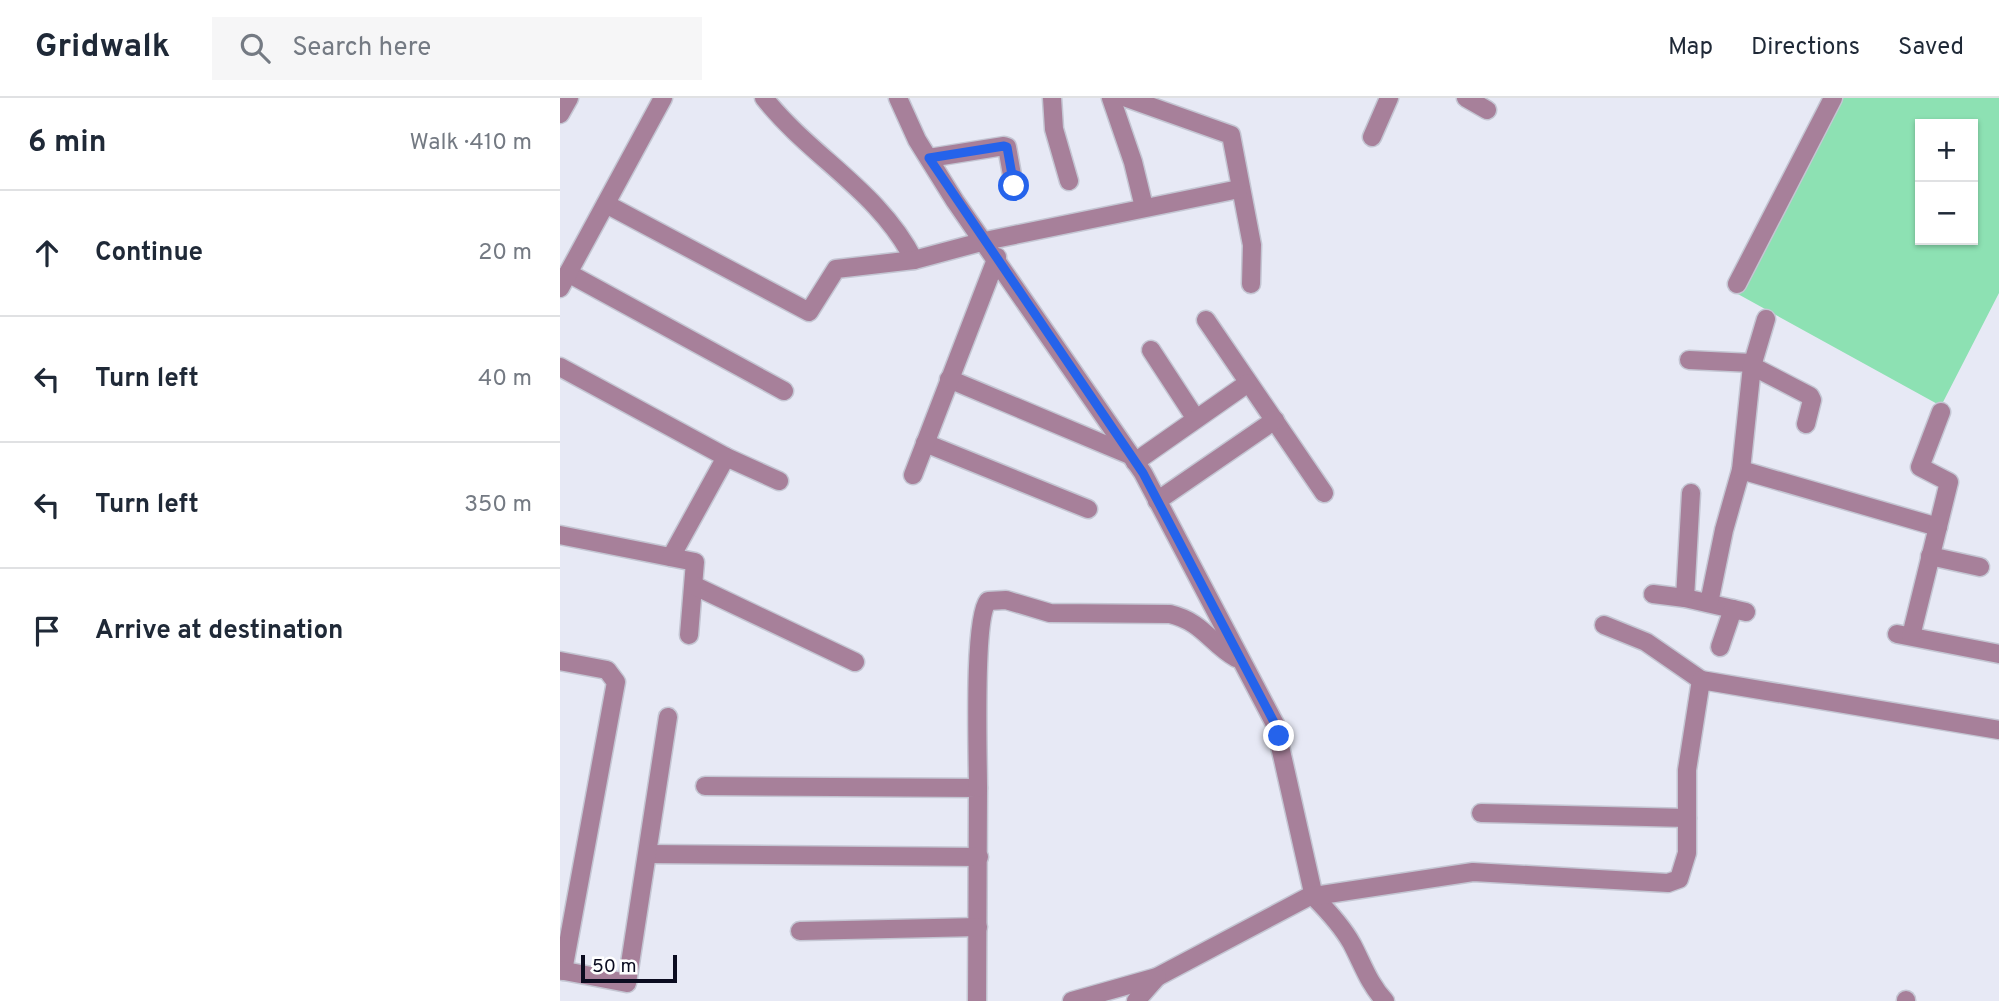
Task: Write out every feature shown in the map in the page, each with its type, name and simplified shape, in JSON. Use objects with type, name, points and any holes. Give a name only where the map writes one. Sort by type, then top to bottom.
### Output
[{"type":"street","points":[[560,114],[569,98]]},
{"type":"street","points":[[663,98],[564,281],[784,391]]},
{"type":"street","points":[[764,98],[820,157],[874,202],[893,222],[914,260]]},
{"type":"street","points":[[898,98],[929,158],[1133,458],[1157,501],[1275,724],[1314,897],[1332,915],[1351,943],[1372,988],[1385,1001]]},
{"type":"street","points":[[1052,98],[1054,129],[1069,181]]},
{"type":"street","points":[[1111,98],[1133,162],[1144,207]]},
{"type":"street","points":[[1127,98],[1231,135],[1253,253],[1251,284]]},
{"type":"street","points":[[1372,137],[1389,98]]},
{"type":"street","points":[[1466,98],[1487,110]]},
{"type":"street","points":[[1737,284],[1833,98]]},
{"type":"street","points":[[929,158],[1004,146],[1007,147],[1014,186]]},
{"type":"street","points":[[606,204],[809,312],[836,269],[914,260],[985,241],[1240,189]]},
{"type":"street","points":[[913,475],[997,257]]},
{"type":"street","points":[[1709,603],[1724,530],[1741,470],[1752,364],[1766,319]]},
{"type":"street","points":[[1206,320],[1324,493]]},
{"type":"street","points":[[1151,350],[1196,419]]},
{"type":"street","points":[[1689,360],[1752,364],[1810,396],[1812,400],[1806,424]]},
{"type":"street","points":[[560,367],[726,457],[779,481]]},
{"type":"street","points":[[949,379],[1133,458]]},
{"type":"street","points":[[1133,458],[1248,383]]},
{"type":"street","points":[[1941,412],[1920,467],[1949,482],[1930,556],[1904,635],[1999,653]]},
{"type":"street","points":[[1157,501],[1275,420]]},
{"type":"street","points":[[925,443],[1088,509]]},
{"type":"street","points":[[671,557],[726,457]]},
{"type":"street","points":[[1741,470],[1938,527]]},
{"type":"street","points":[[1685,598],[1691,493]]},
{"type":"street","points":[[560,535],[695,562],[689,635]]},
{"type":"street","points":[[1930,556],[1980,567]]},
{"type":"street","points":[[695,586],[855,662]]},
{"type":"street","points":[[1653,594],[1739,610],[1720,647]]},
{"type":"street","points":[[976,1001],[979,857],[977,702],[982,618],[988,601],[1006,600],[1050,612],[1170,614],[1186,618],[1205,630],[1227,653],[1242,662]]},
{"type":"street","points":[[1604,625],[1646,642],[1701,680],[1999,730]]},
{"type":"street","points":[[560,661],[607,670],[616,682],[561,971],[627,983],[668,717]]},
{"type":"street","points":[[1072,1001],[1157,976],[1308,897],[1473,872],[1668,883],[1679,879],[1687,853],[1687,770],[1701,680]]},
{"type":"street","points":[[705,786],[978,788]]},
{"type":"street","points":[[1481,813],[1687,818]]},
{"type":"street","points":[[648,854],[979,857]]},
{"type":"street","points":[[800,931],[978,927]]},
{"type":"street","points":[[1136,1001],[1157,976]]},
{"type":"green space","points":[[1838,98],[1999,98],[1999,293],[1941,406],[1736,293]]},
{"type":"route","points":[[1014,186],[1007,147],[1004,146],[929,158],[955,201],[994,253],[1143,473],[1279,736]]}]
